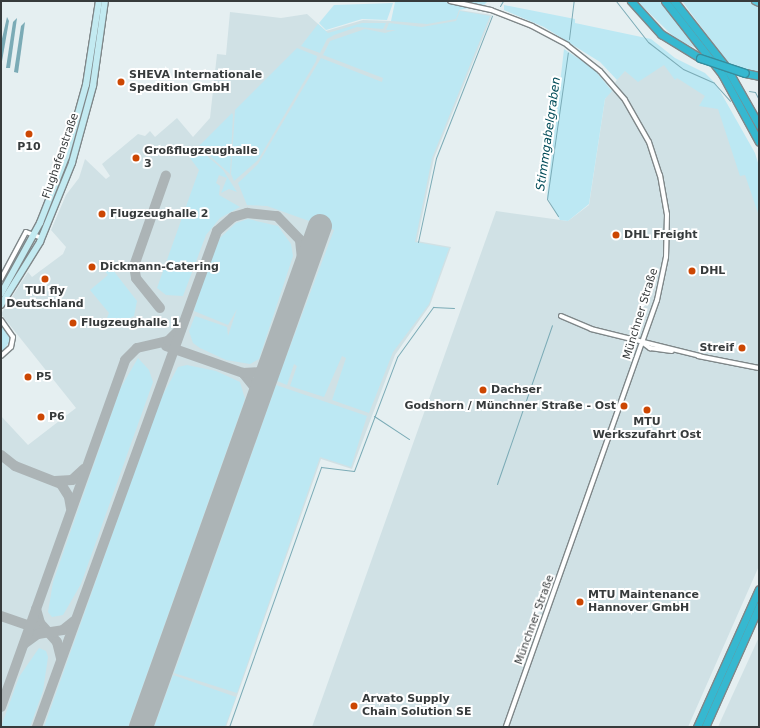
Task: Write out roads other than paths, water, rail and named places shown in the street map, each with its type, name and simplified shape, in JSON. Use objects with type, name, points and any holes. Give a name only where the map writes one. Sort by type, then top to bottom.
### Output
[{"type":"highway","points":[[631,1],[661,34],[700,58],[745,74],[759,76]]},
{"type":"highway","points":[[665,1],[722,74],[759,142]]},
{"type":"highway","points":[[674,1],[726,67],[759,125]]},
{"type":"highway","points":[[755,1],[759,3]]},
{"type":"highway","points":[[697,727],[759,589]]},
{"type":"highway","points":[[705,727],[759,606]]},
{"type":"main road","name":"Flughafenstraße","points":[[1,294],[31,242],[58,183],[76,125],[91,62],[99,1]]},
{"type":"main road","name":"Flughafenstraße","points":[[1,305],[42,238],[84,124],[97,62],[105,1]]},
{"type":"street","name":"Münchner Straße","points":[[450,1],[496,11],[567,45],[607,78],[639,122],[657,164],[667,226],[662,283],[643,342],[506,727]]},
{"type":"street","points":[[25,233],[35,234],[42,238]]},
{"type":"street","points":[[25,233],[31,242]]},
{"type":"street","points":[[1,279],[25,233]]},
{"type":"street","points":[[561,316],[591,329],[700,356],[759,368]]},
{"type":"street","points":[[1,321],[13,337],[11,347],[1,356]]},
{"type":"waterway","points":[[500,6],[503,1]]},
{"type":"waterway","name":"Stimmgabelgraben","points":[[569,39],[574,1]]},
{"type":"waterway","points":[[616,1],[648,42],[683,69],[714,83],[730,101]]},
{"type":"waterway","points":[[418,242],[436,158],[492,16]]},
{"type":"waterway","name":"Stimmgabelgraben","points":[[558,216],[547,199],[568,52]]},
{"type":"waterway","points":[[749,91],[755,92],[759,100]]},
{"type":"waterway","points":[[229,727],[321,467],[354,471],[397,357],[433,307],[454,308]]},
{"type":"waterway","name":"Stimmgabelgraben","points":[[497,484],[552,325]]},
{"type":"waterway","points":[[374,416],[409,439]]},
{"type":"place","name":"SHEVA Internationale Spedition GmbH","points":[[121,82]]},
{"type":"place","name":"P10","points":[[29,134]]},
{"type":"place","name":"Großflugzeughalle 3","points":[[136,158]]},
{"type":"place","name":"Flugzeughalle 2","points":[[102,214]]},
{"type":"place","name":"DHL Freight","points":[[616,235]]},
{"type":"place","name":"Dickmann-Catering","points":[[92,267]]},
{"type":"place","name":"DHL","points":[[692,271]]},
{"type":"place","name":"TUI fly Deutschland","points":[[45,279]]},
{"type":"place","name":"Flugzeughalle 1","points":[[73,323]]},
{"type":"place","name":"Streif","points":[[742,348]]},
{"type":"place","name":"P5","points":[[28,377]]},
{"type":"place","name":"Dachser","points":[[483,390]]},
{"type":"place","name":"Godshorn / Münchner Straße - Ost","points":[[624,406]]},
{"type":"place","name":"MTU Werkszufahrt Ost","points":[[647,410]]},
{"type":"place","name":"P6","points":[[41,417]]},
{"type":"place","name":"MTU Maintenance Hannover GmbH","points":[[580,602]]},
{"type":"place","name":"Arvato Supply Chain Solution SE","points":[[354,706]]}]
